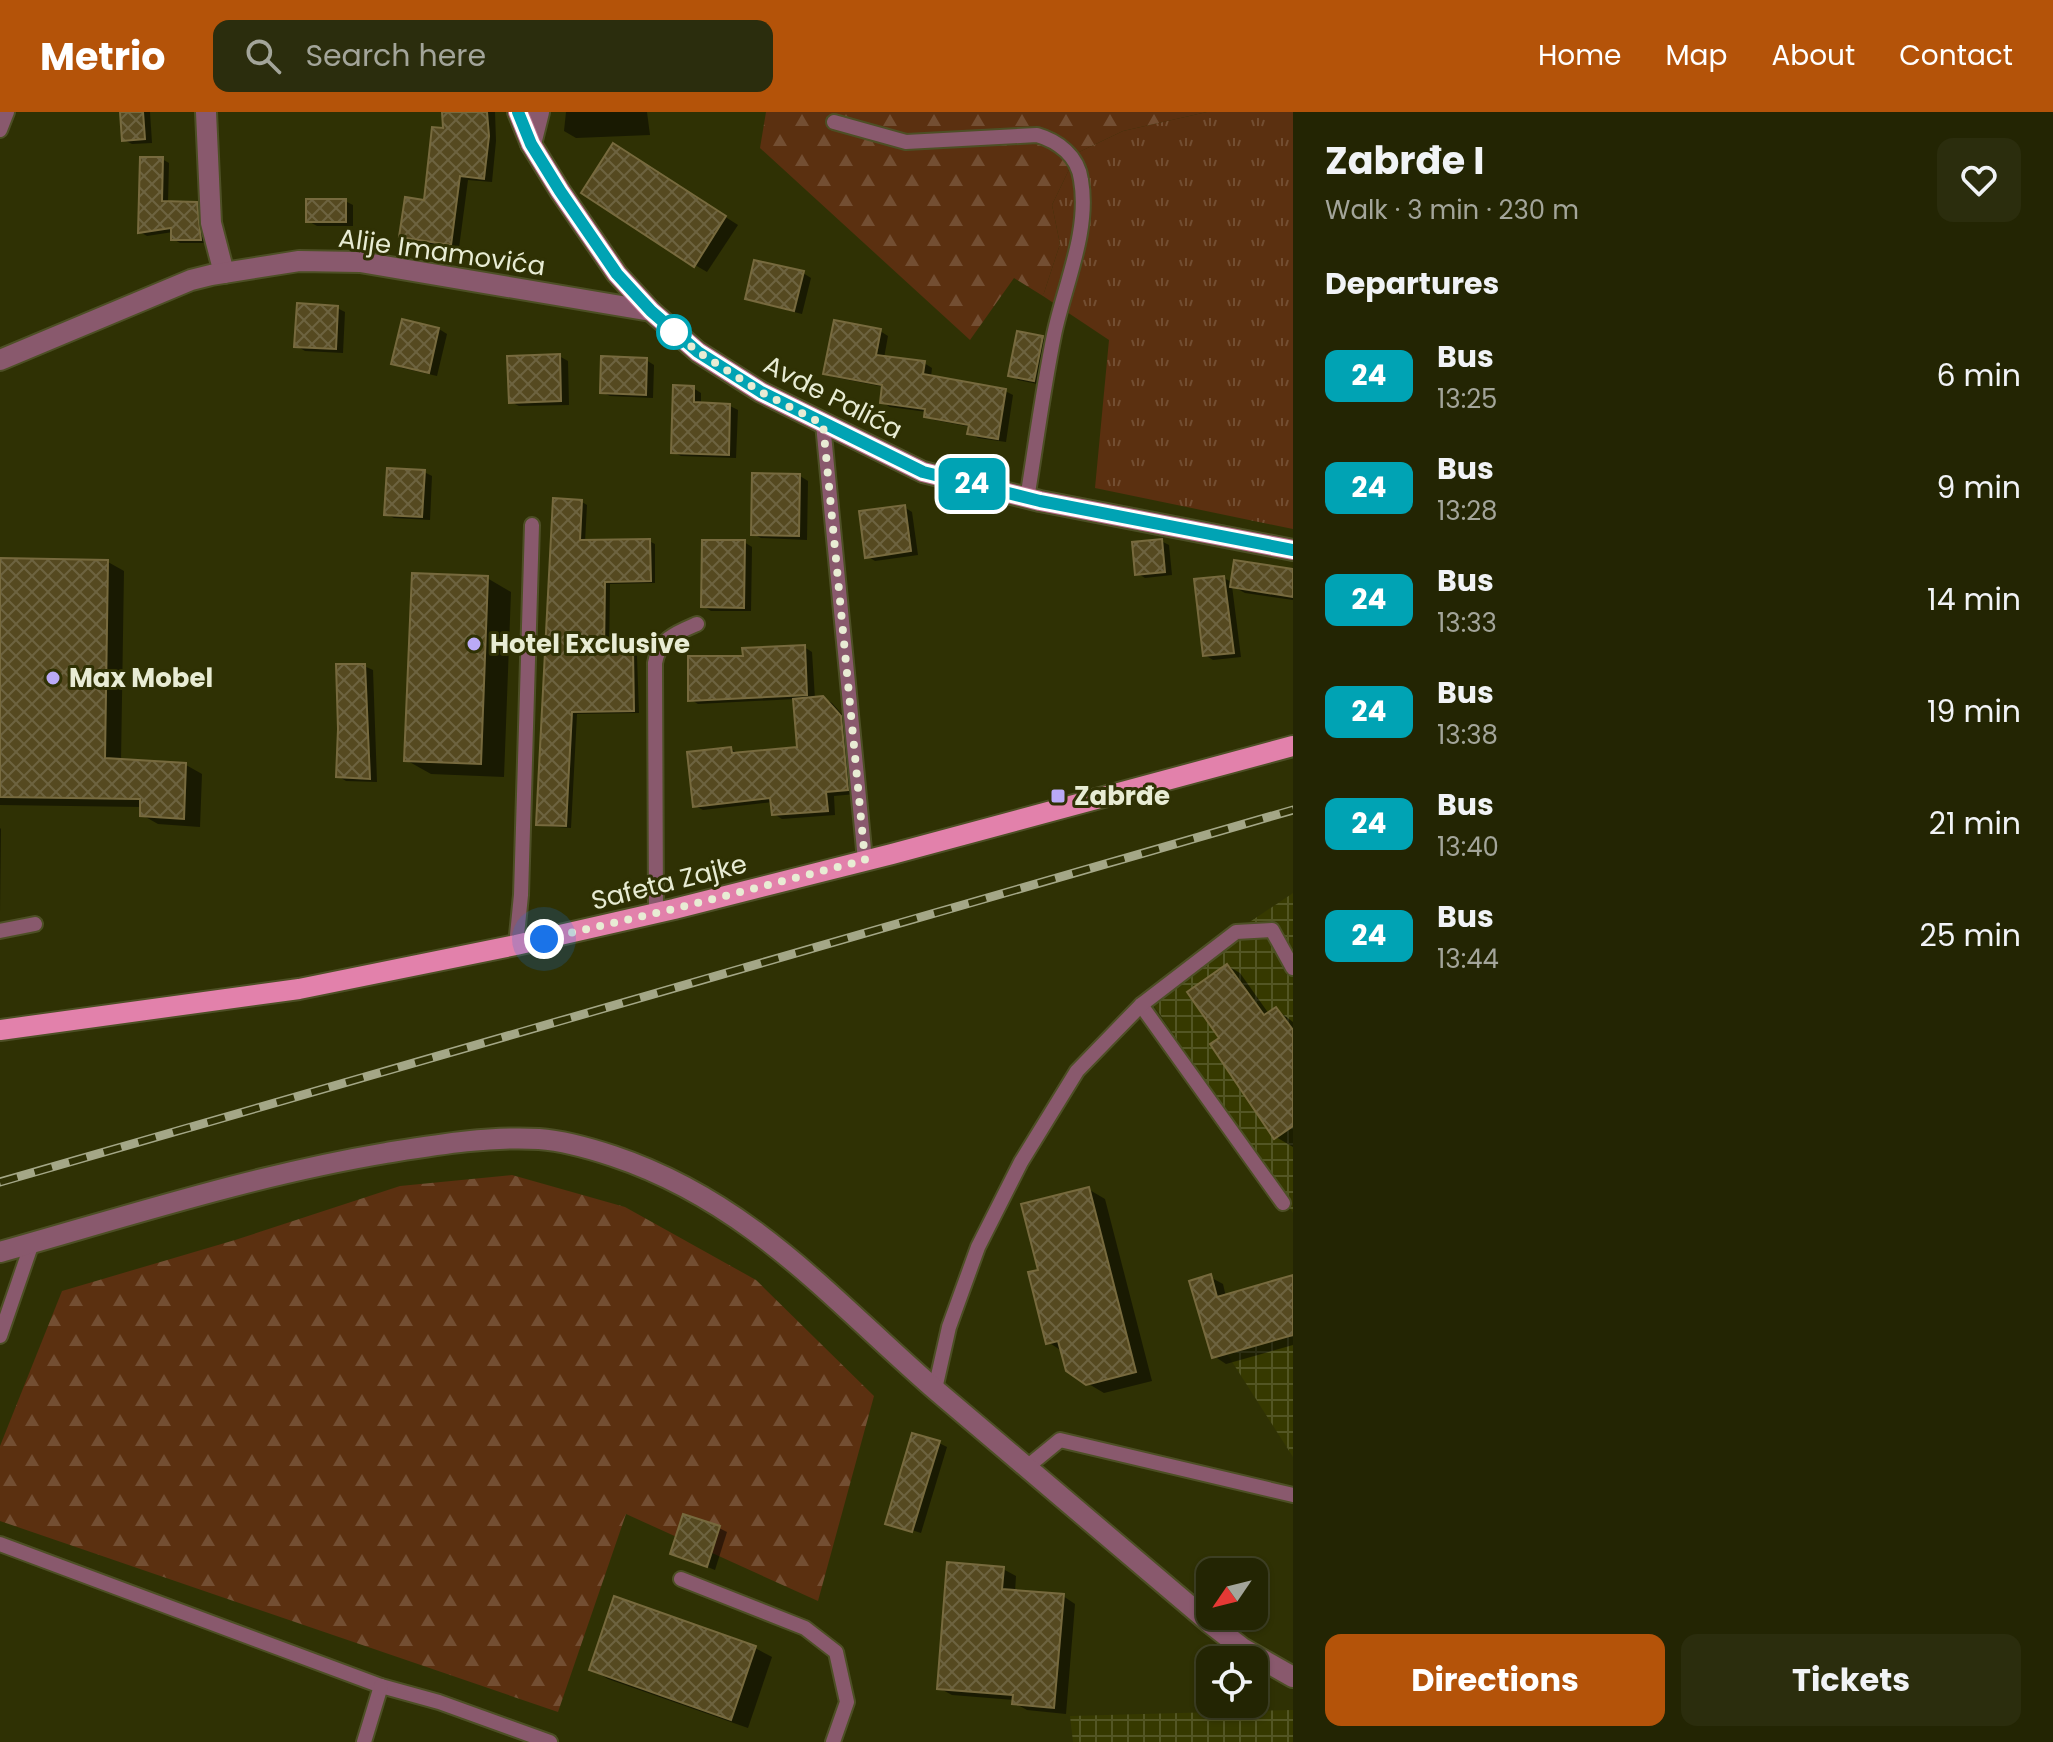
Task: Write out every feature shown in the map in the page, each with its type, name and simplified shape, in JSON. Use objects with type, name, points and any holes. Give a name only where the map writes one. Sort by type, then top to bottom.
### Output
[{"type":"main road","name":"Safeta Zajke","points":[[0,1030],[299,989],[516,945],[865,860],[1293,746]]},
{"type":"street","points":[[206,112],[211,223],[224,273]]},
{"type":"street","name":"Avde Palića","points":[[518,112],[531,144],[588,235],[617,274],[651,311],[698,352],[761,392],[923,472],[1027,499],[1293,550]]},
{"type":"street","points":[[531,144],[539,112]]},
{"type":"street","name":"Alije Imamovića","points":[[0,360],[191,280],[299,261],[360,262],[651,311]]},
{"type":"street","points":[[0,1252],[313,1166],[436,1145],[501,1138],[541,1139],[582,1145],[675,1179],[745,1221],[935,1389],[1210,1623],[1242,1648],[1293,1677]]},
{"type":"lane","points":[[0,130],[7,112]]},
{"type":"lane","points":[[834,122],[906,142],[1037,135],[1053,140],[1066,149],[1081,177],[1080,227],[1054,335],[1027,499]]},
{"type":"lane","points":[[823,424],[865,860]]},
{"type":"lane","points":[[516,945],[522,880],[532,525]]},
{"type":"lane","points":[[656,913],[655,663],[664,641],[697,624]]},
{"type":"lane","points":[[0,931],[35,924]]},
{"type":"lane","points":[[935,1389],[949,1327],[978,1247],[1021,1162],[1077,1071],[1141,1005],[1236,932],[1272,930],[1293,968]]},
{"type":"lane","points":[[1141,1005],[1283,1203]]},
{"type":"lane","points":[[0,1336],[32,1243]]},
{"type":"lane","points":[[1027,1467],[1060,1440],[1293,1495]]},
{"type":"lane","points":[[0,1544],[381,1686],[439,1702],[550,1742]]},
{"type":"lane","points":[[681,1579],[805,1628],[836,1652],[847,1702],[833,1742]]},
{"type":"lane","points":[[364,1742],[381,1686]]},
{"type":"shaded area","points":[[1293,893],[1293,1213],[1145,992]]},
{"type":"shaded area","points":[[1293,1286],[1293,1457],[1215,1335]]},
{"type":"shaded area","points":[[1293,1710],[1293,1742],[1073,1742],[1070,1716],[1196,1713],[1196,1718],[1268,1718],[1268,1711]]},
{"type":"green space","points":[[766,112],[1207,112],[1123,131],[1077,153],[1052,205],[1060,244],[1043,296],[1014,278],[970,340],[760,148]]},
{"type":"green space","points":[[1207,112],[1293,112],[1293,529],[1095,488],[1109,340],[1043,296],[1060,244],[1052,205],[1077,153],[1123,131]]},
{"type":"green space","points":[[512,1175],[625,1207],[756,1280],[874,1396],[818,1601],[626,1514],[558,1712],[0,1521],[0,1446],[62,1291],[235,1240],[400,1186]]},
{"type":"building","points":[[120,112],[143,112],[145,139],[122,141]]},
{"type":"building","points":[[442,112],[487,112],[489,136],[484,179],[460,176],[451,245],[399,237],[405,197],[424,200],[432,127],[443,128]]},
{"type":"building","points":[[613,143],[726,216],[694,267],[581,193]]},
{"type":"building","points":[[140,157],[163,157],[162,201],[197,202],[201,240],[171,240],[171,228],[138,233]]},
{"type":"building","points":[[306,199],[346,199],[346,222],[306,222]]},
{"type":"building","points":[[754,260],[804,271],[794,311],[745,299]]},
{"type":"building","points":[[297,303],[338,306],[336,349],[294,347]]},
{"type":"building","points":[[402,319],[439,328],[429,373],[391,364]]},
{"type":"building","points":[[834,320],[881,329],[876,355],[925,361],[923,374],[1006,389],[998,439],[967,434],[969,425],[924,417],[925,409],[880,403],[882,385],[823,374]]},
{"type":"building","points":[[1017,331],[1043,336],[1034,381],[1008,376]]},
{"type":"building","points":[[560,354],[561,401],[509,403],[507,356]]},
{"type":"building","points":[[601,356],[647,358],[646,395],[600,393]]},
{"type":"building","points":[[673,385],[694,386],[694,402],[730,404],[729,455],[671,453]]},
{"type":"building","points":[[387,468],[425,470],[422,517],[384,515]]},
{"type":"building","points":[[752,473],[800,474],[799,536],[751,535]]},
{"type":"building","points":[[553,498],[582,500],[580,540],[650,539],[651,581],[605,582],[604,652],[633,651],[634,711],[572,712],[566,826],[536,825]]},
{"type":"building","points":[[905,505],[911,551],[865,558],[859,511]]},
{"type":"building","points":[[1162,539],[1165,572],[1135,575],[1132,542]]},
{"type":"building","points":[[702,540],[745,540],[744,608],[701,607]]},
{"type":"building","name":"Max Mobel","points":[[0,558],[108,560],[105,758],[186,763],[184,819],[140,816],[140,799],[0,797]]},
{"type":"building","points":[[1234,560],[1293,569],[1293,597],[1230,587]]},
{"type":"building","points":[[412,573],[488,576],[481,764],[404,761]]},
{"type":"building","points":[[1224,576],[1234,653],[1203,656],[1194,579]]},
{"type":"building","points":[[805,645],[807,695],[688,701],[688,656],[743,656],[742,648]]},
{"type":"building","points":[[336,664],[365,664],[370,779],[336,777]]},
{"type":"building","points":[[823,696],[841,716],[848,790],[826,792],[828,811],[772,815],[770,798],[693,807],[687,752],[731,747],[732,753],[797,747],[793,699]]},
{"type":"building","points":[[1227,964],[1264,1015],[1276,1007],[1293,1030],[1293,1126],[1274,1139],[1210,1044],[1219,1038],[1187,992]]},
{"type":"building","points":[[1089,1187],[1136,1372],[1086,1385],[1066,1371],[1058,1341],[1046,1344],[1028,1272],[1038,1270],[1021,1204]]},
{"type":"building","points":[[1211,1274],[1217,1297],[1293,1275],[1293,1335],[1212,1358],[1189,1281]]},
{"type":"building","points":[[912,1433],[940,1441],[912,1532],[885,1524]]},
{"type":"building","points":[[683,1514],[720,1526],[707,1567],[670,1554]]},
{"type":"building","points":[[947,1562],[1004,1567],[1002,1589],[1064,1594],[1054,1708],[1012,1704],[1013,1695],[937,1689]]},
{"type":"building","points":[[614,1596],[756,1646],[731,1720],[589,1670]]},
{"type":"railway","points":[[0,1182],[1293,810]]},
{"type":"bus line","name":"24","points":[[518,112],[531,144],[588,235],[617,274],[651,311],[698,352],[761,392],[923,472],[1040,501],[1293,550]]},
{"type":"place","name":"Hotel Exclusive","points":[[474,644]]},
{"type":"place","name":"Max Mobel","points":[[53,678]]},
{"type":"place","name":"Zabrđe","points":[[1058,796]]},
{"type":"route","points":[[544,939],[865,860],[823,424],[761,392],[698,352],[674,332]]}]
